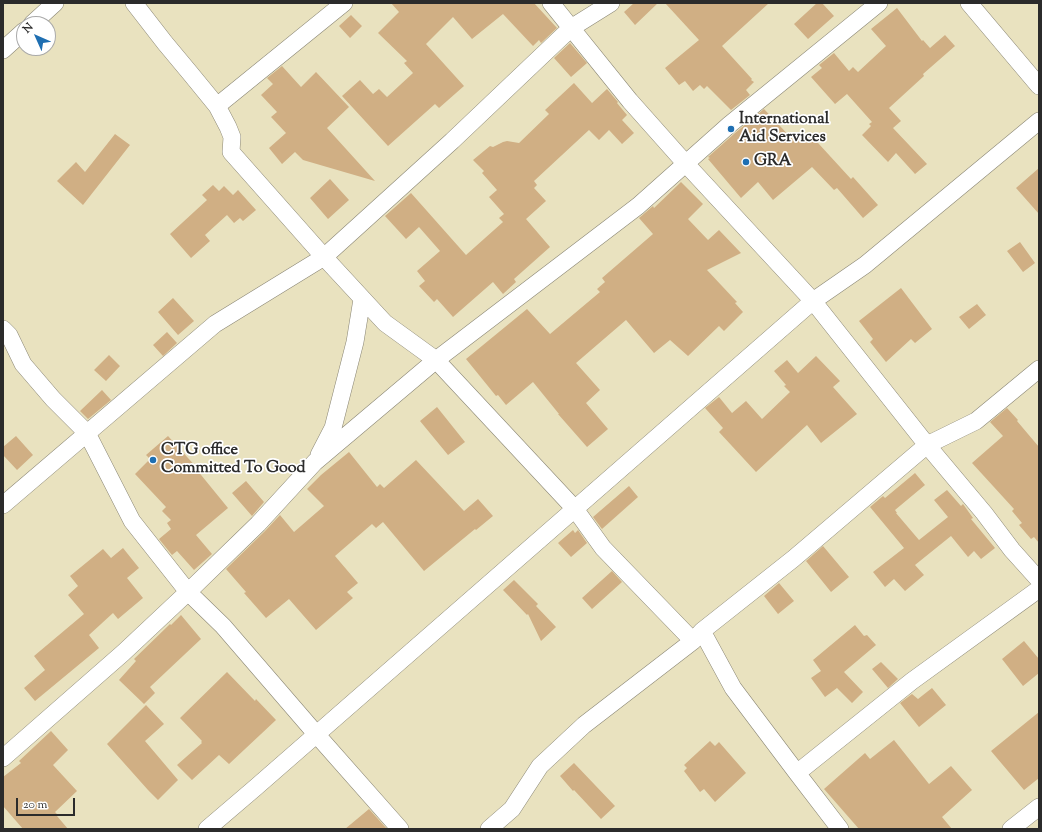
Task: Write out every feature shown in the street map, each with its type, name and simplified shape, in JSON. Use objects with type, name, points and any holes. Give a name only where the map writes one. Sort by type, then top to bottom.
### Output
[{"type":"street","points":[[41,16],[55,3]]},
{"type":"street","points":[[134,3],[165,44],[216,106],[228,126],[232,137],[232,152],[362,299],[385,322],[436,360],[575,508],[602,548],[698,636],[733,688],[840,829]]},
{"type":"street","points":[[216,106],[344,3]]},
{"type":"street","points":[[550,3],[630,101],[686,164],[813,301],[927,445],[984,513],[1012,550],[1039,580]]},
{"type":"street","points":[[3,505],[215,324],[324,257],[452,141],[571,28],[611,3]]},
{"type":"street","points":[[3,758],[123,653],[188,592],[258,524],[315,462],[436,360],[638,206],[729,125],[879,3]]},
{"type":"street","points":[[969,3],[1039,86]]},
{"type":"street","points":[[3,50],[16,38]]},
{"type":"street","points":[[207,829],[317,735],[813,301],[864,265],[1039,121]]},
{"type":"street","points":[[315,462],[333,428],[355,342],[362,299]]},
{"type":"street","points":[[3,328],[9,335],[23,364],[53,399],[87,433],[132,522],[188,592],[223,626],[400,829]]},
{"type":"street","points":[[489,829],[512,809],[540,766],[584,725],[698,636],[793,559],[927,445],[976,421],[1039,369]]},
{"type":"street","points":[[797,773],[912,681],[1039,589]]},
{"type":"street","points":[[1011,829],[1039,807]]},
{"type":"building","points":[[391,3],[534,3],[557,28],[541,43],[539,40],[533,46],[503,14],[472,39],[453,17],[426,44],[464,86],[439,108],[435,104],[388,146],[342,96],[360,80],[373,94],[379,89],[387,97],[413,73],[404,63],[407,61],[378,33],[399,12]]},
{"type":"building","points":[[634,3],[658,3],[635,25],[624,12]]},
{"type":"building","points":[[665,3],[769,3],[722,46],[754,82],[746,90],[750,95],[731,110],[707,86],[704,89],[700,85],[693,91],[685,81],[679,85],[665,68],[699,40]]},
{"type":"building","points":[[817,3],[822,3],[834,16],[808,39],[794,24]]},
{"type":"building","points":[[897,8],[922,41],[923,40],[930,48],[945,35],[955,46],[923,74],[924,76],[889,108],[901,121],[893,128],[927,164],[915,174],[896,153],[888,162],[862,135],[871,126],[869,124],[872,122],[847,94],[835,104],[811,77],[822,68],[819,65],[834,53],[849,71],[853,67],[858,72],[886,46],[871,29]]},
{"type":"building","points":[[351,15],[362,26],[350,38],[339,26]]},
{"type":"building","points":[[570,43],[587,63],[571,77],[554,58]]},
{"type":"building","points":[[282,66],[301,87],[316,72],[349,107],[327,128],[375,181],[303,160],[295,152],[282,164],[269,148],[286,133],[271,117],[277,112],[261,95],[273,84],[267,78]]},
{"type":"building","points":[[574,83],[592,103],[607,89],[627,115],[622,120],[634,133],[622,144],[609,130],[599,140],[589,130],[534,181],[537,185],[534,188],[546,201],[526,219],[550,247],[514,279],[516,282],[503,294],[493,282],[453,317],[437,299],[434,302],[419,286],[425,281],[417,271],[440,251],[419,227],[406,239],[385,216],[411,193],[466,255],[503,222],[499,218],[504,214],[489,197],[497,190],[482,173],[484,171],[473,160],[490,146],[493,147],[507,141],[519,143],[549,114],[545,110]]},
{"type":"building","points":[[764,109],[795,142],[808,132],[851,179],[853,177],[878,205],[863,218],[837,188],[834,190],[812,167],[773,200],[758,182],[741,198],[708,159],[710,158],[708,157]]},
{"type":"building","points":[[115,134],[130,145],[83,205],[57,181],[76,162],[85,172]]},
{"type":"building","points":[[1039,168],[1039,214],[1016,188]]},
{"type":"building","points":[[330,179],[349,200],[328,219],[310,198]]},
{"type":"building","points":[[681,182],[703,204],[688,219],[708,240],[719,230],[741,253],[707,270],[737,302],[735,303],[743,312],[724,331],[719,326],[688,356],[670,340],[654,353],[626,320],[576,363],[600,390],[586,403],[608,429],[587,447],[558,414],[533,382],[506,405],[498,395],[496,396],[466,359],[527,309],[550,334],[600,292],[597,289],[605,282],[602,278],[653,234],[639,218],[653,206],[654,208]]},
{"type":"building","points":[[213,185],[219,191],[224,186],[233,195],[238,190],[256,210],[243,221],[240,218],[234,223],[227,215],[205,235],[210,241],[191,258],[170,234],[207,200],[202,195]]},
{"type":"building","points":[[1020,242],[1035,263],[1023,272],[1007,251]]},
{"type":"building","points":[[901,288],[932,329],[915,343],[911,339],[886,362],[870,342],[873,339],[859,321]]},
{"type":"building","points":[[173,298],[194,321],[178,335],[158,312]]},
{"type":"building","points":[[977,304],[986,315],[969,329],[959,317]]},
{"type":"building","points":[[167,332],[177,343],[163,356],[153,345]]},
{"type":"building","points":[[109,355],[120,366],[106,381],[94,370]]},
{"type":"building","points":[[816,356],[840,381],[833,387],[857,414],[821,443],[807,425],[756,472],[719,432],[723,428],[705,408],[719,397],[732,413],[746,401],[762,419],[790,392],[774,371],[787,360],[798,373]]},
{"type":"building","points":[[102,390],[111,400],[88,419],[80,411]]},
{"type":"building","points":[[437,407],[465,442],[448,455],[420,421]]},
{"type":"building","points":[[1007,408],[1039,447],[1039,543],[1034,537],[1031,539],[1019,525],[1022,523],[1012,511],[1014,509],[972,463],[1003,436],[990,422]]},
{"type":"building","points":[[16,436],[33,455],[17,470],[3,455],[3,447]]},
{"type":"building","points":[[168,436],[198,469],[197,470],[228,508],[196,535],[212,554],[194,570],[177,551],[172,555],[159,539],[171,529],[167,523],[171,520],[162,511],[166,507],[135,474],[150,459],[146,455]]},
{"type":"building","points":[[349,452],[377,487],[380,484],[384,488],[416,460],[464,511],[478,499],[493,516],[424,571],[383,522],[376,528],[372,524],[335,556],[358,583],[347,592],[353,598],[316,630],[289,599],[266,618],[244,593],[246,592],[226,569],[280,515],[294,532],[324,506],[307,489],[321,475]]},
{"type":"building","points":[[915,473],[925,485],[895,510],[919,540],[948,517],[934,500],[947,490],[961,506],[963,504],[973,518],[971,519],[995,548],[981,559],[974,551],[968,557],[951,536],[915,565],[924,575],[905,591],[894,579],[885,587],[873,572],[904,548],[870,507],[883,496],[885,498]]},
{"type":"building","points":[[246,481],[264,502],[252,516],[232,493]]},
{"type":"building","points":[[629,486],[638,497],[602,529],[593,517]]},
{"type":"building","points":[[573,530],[575,533],[578,530],[587,543],[571,557],[558,543]]},
{"type":"building","points":[[823,546],[849,577],[831,592],[806,561]]},
{"type":"building","points":[[123,548],[139,568],[127,578],[143,598],[118,619],[113,613],[89,635],[99,648],[35,701],[24,688],[45,670],[34,656],[84,614],[68,595],[78,586],[70,576],[103,549],[111,558]]},
{"type":"building","points":[[612,571],[622,582],[592,609],[582,598]]},
{"type":"building","points":[[514,580],[538,604],[536,606],[556,627],[541,641],[528,614],[527,615],[503,590]]},
{"type":"building","points":[[779,583],[794,601],[778,614],[764,596]]},
{"type":"building","points":[[181,615],[201,639],[150,687],[155,693],[144,704],[119,680],[136,661],[134,659]]},
{"type":"building","points":[[855,625],[864,636],[867,635],[876,645],[844,672],[863,692],[852,703],[837,688],[825,697],[811,678],[821,671],[813,660]]},
{"type":"building","points":[[1024,641],[1039,659],[1039,673],[1023,686],[1002,659]]},
{"type":"building","points":[[881,662],[898,679],[888,688],[872,669]]},
{"type":"building","points":[[227,672],[276,720],[229,764],[219,755],[192,780],[177,765],[202,743],[202,741],[180,718]]},
{"type":"building","points":[[932,688],[946,705],[919,727],[900,703],[912,694],[918,699]]},
{"type":"building","points":[[146,705],[164,724],[145,741],[178,780],[158,800],[107,744]]},
{"type":"building","points":[[1039,712],[1039,778],[1024,790],[991,751]]},
{"type":"building","points":[[51,731],[68,750],[53,765],[77,791],[55,812],[68,829],[23,829],[3,806],[3,777],[21,763],[19,761]]},
{"type":"building","points":[[894,740],[929,784],[951,766],[972,790],[942,817],[952,829],[859,829],[824,789],[865,753],[870,759]]},
{"type":"building","points":[[710,741],[715,746],[719,742],[746,773],[715,802],[704,789],[700,792],[684,771],[687,768],[684,765]]},
{"type":"building","points":[[574,763],[615,806],[601,819],[560,776]]},
{"type":"building","points":[[369,809],[387,829],[345,829]]},
{"type":"place","name":"International Aid Services","points":[[731,129]]},
{"type":"place","name":"GRA","points":[[746,162]]},
{"type":"place","name":"CTG office Committed To Good","points":[[153,460]]}]
